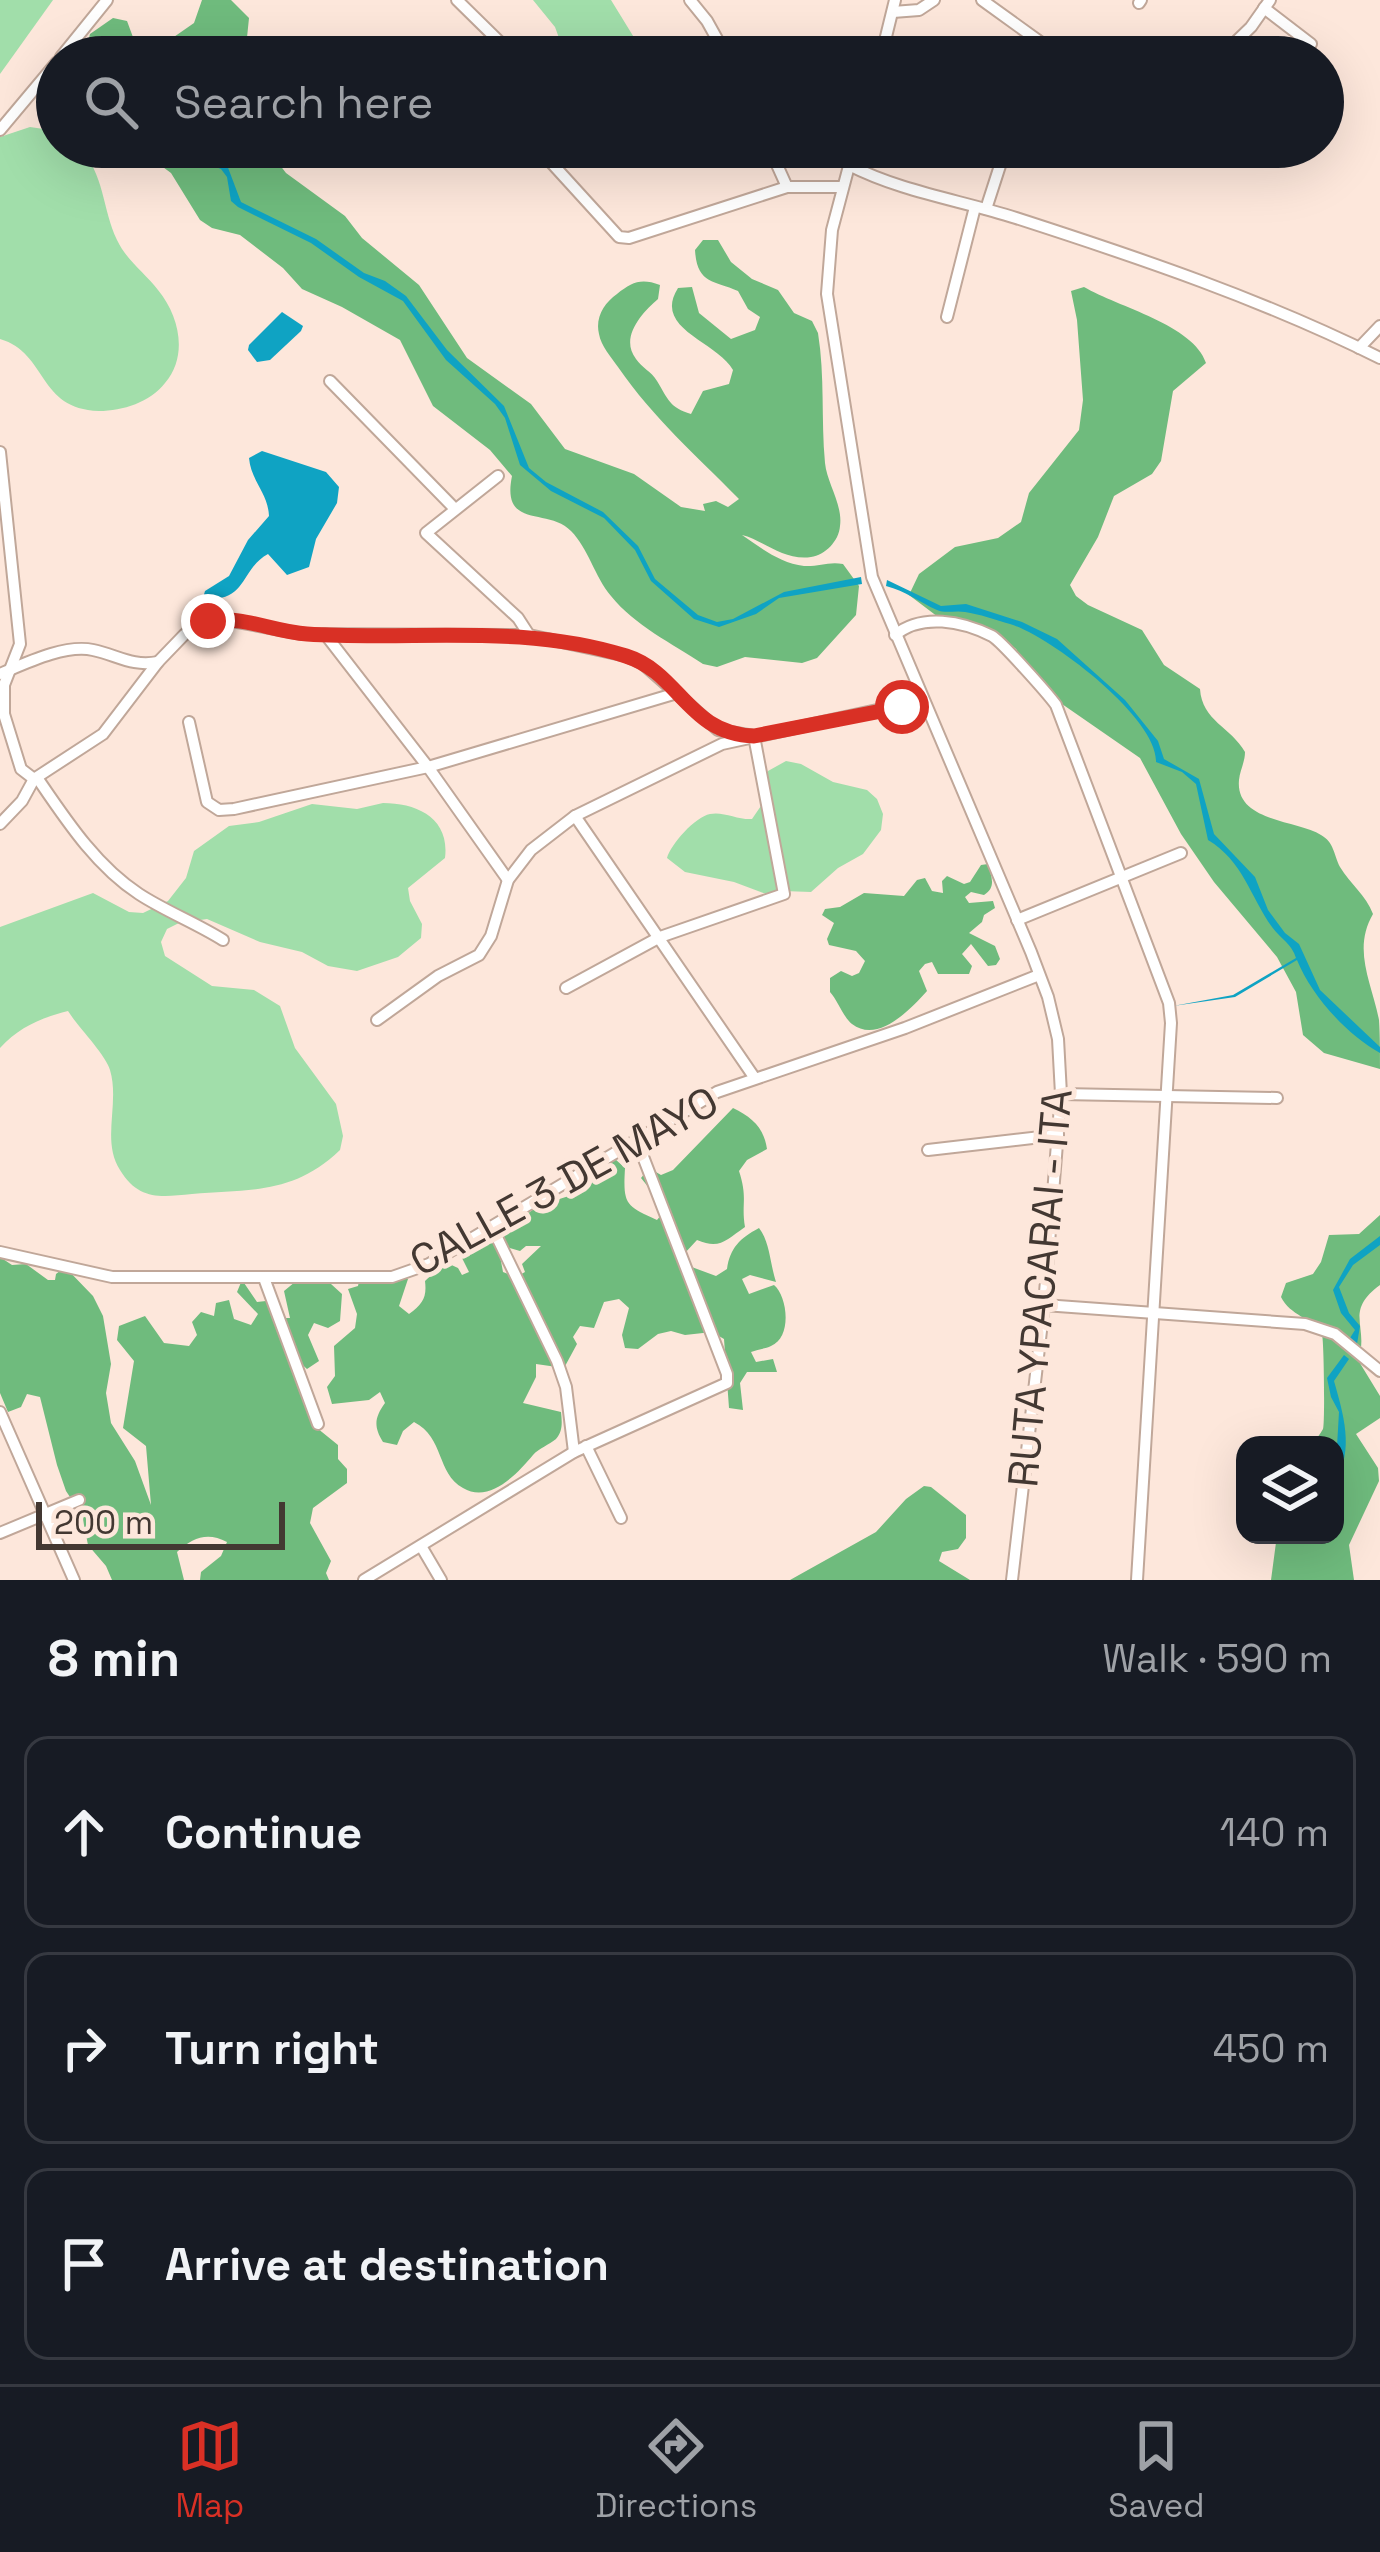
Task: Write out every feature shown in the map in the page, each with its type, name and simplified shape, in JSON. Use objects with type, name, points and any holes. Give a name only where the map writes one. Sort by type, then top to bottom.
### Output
[{"type":"street","points":[[78,36],[107,0]]},
{"type":"street","points":[[457,0],[494,36]]},
{"type":"street","points":[[690,0],[716,36]]},
{"type":"street","points":[[886,36],[894,6],[919,10],[934,0]]},
{"type":"street","points":[[982,0],[1027,36]]},
{"type":"street","points":[[1239,36],[1267,4],[1302,36]]},
{"type":"street","points":[[0,130],[36,87]]},
{"type":"street","points":[[556,168],[619,237],[629,238],[787,187],[842,187]]},
{"type":"street","points":[[778,168],[787,187]]},
{"type":"street","name":"RUTA YPACARAI - ITA","points":[[848,168],[826,261],[827,294],[872,577],[1040,975],[1058,1040],[1061,1094],[1044,1305],[1012,1580]]},
{"type":"street","points":[[854,168],[895,185],[1160,265],[1380,358]]},
{"type":"street","points":[[947,316],[997,168]]},
{"type":"street","points":[[1359,348],[1380,326]]},
{"type":"street","points":[[330,381],[455,509]]},
{"type":"street","points":[[0,452],[20,644],[5,672],[5,728],[21,769],[36,778],[118,878],[223,940]]},
{"type":"street","points":[[498,476],[426,533],[518,618],[529,635]]},
{"type":"street","points":[[895,635],[925,619],[990,635],[1056,705],[1169,1005],[1159,1095],[1153,1312],[1137,1580]]},
{"type":"street","points":[[0,824],[36,778],[103,734],[158,662],[194,627],[208,621],[240,620],[302,634],[529,635],[642,663],[718,730],[754,736]]},
{"type":"street","points":[[325,634],[508,880]]},
{"type":"street","points":[[5,672],[75,649],[142,664],[158,662]]},
{"type":"street","points":[[189,722],[207,802],[219,810],[428,767],[677,693]]},
{"type":"street","points":[[377,1019],[438,976],[478,955],[491,936],[508,880],[531,850],[574,816],[722,744],[923,700]]},
{"type":"street","points":[[566,988],[660,938],[784,894],[754,736]]},
{"type":"street","points":[[574,816],[754,1077]]},
{"type":"street","points":[[1017,920],[1181,854]]},
{"type":"street","name":"CALLE 3 DE MAYO","points":[[0,1252],[112,1277],[392,1277],[429,1264],[717,1092],[905,1028],[1040,975]]},
{"type":"street","points":[[1061,1094],[1277,1098]]},
{"type":"street","points":[[928,1150],[1058,1135]]},
{"type":"street","points":[[364,1580],[580,1449],[727,1383],[637,1142]]},
{"type":"street","points":[[492,1227],[556,1360],[580,1449],[621,1518]]},
{"type":"street","points":[[264,1279],[318,1424]]},
{"type":"street","points":[[1044,1305],[1305,1324],[1335,1334],[1380,1371]]},
{"type":"street","points":[[0,1412],[74,1580]]},
{"type":"street","points":[[0,1533],[79,1500]]},
{"type":"street","points":[[421,1546],[441,1580]]},
{"type":"green space","points":[[0,0],[53,0],[0,74]]},
{"type":"green space","points":[[202,0],[231,0],[249,18],[247,36],[175,36],[194,23]]},
{"type":"green space","points":[[533,0],[611,0],[633,36],[558,36]]},
{"type":"green space","points":[[113,18],[127,21],[133,36],[89,36]]},
{"type":"green space","points":[[36,128],[36,168],[92,168],[117,240],[158,290],[176,324],[177,361],[152,395],[117,409],[79,408],[53,391],[27,356],[0,339],[0,137]]},
{"type":"green space","points":[[164,168],[282,168],[345,216],[362,238],[419,285],[467,358],[531,404],[565,449],[634,474],[681,507],[705,511],[703,504],[716,501],[728,507],[739,499],[632,386],[604,347],[598,322],[608,302],[627,287],[642,282],[660,285],[658,299],[635,326],[631,351],[670,402],[691,414],[703,391],[729,384],[733,370],[673,314],[678,288],[692,287],[699,313],[731,339],[755,330],[760,317],[748,309],[738,291],[708,279],[699,269],[695,250],[703,240],[718,240],[731,262],[752,279],[778,290],[794,313],[812,321],[818,333],[825,463],[840,518],[834,542],[811,557],[783,553],[742,535],[795,564],[843,564],[859,586],[856,615],[817,658],[802,663],[745,657],[717,667],[703,664],[654,633],[611,596],[571,531],[513,504],[512,476],[490,450],[433,406],[400,340],[302,289],[240,235],[200,220]]},
{"type":"green space","points":[[1084,287],[1171,328],[1199,350],[1206,363],[1173,391],[1161,461],[1152,474],[1114,496],[1098,537],[1070,585],[1088,605],[1142,630],[1164,665],[1200,689],[1211,716],[1245,752],[1239,780],[1247,804],[1270,818],[1321,835],[1331,845],[1340,867],[1373,914],[1364,954],[1379,1020],[1380,1069],[1324,1053],[1303,1035],[1296,992],[1277,957],[1214,882],[1181,834],[1140,758],[1036,686],[1016,649],[1005,641],[942,620],[909,595],[919,574],[955,547],[998,538],[1021,522],[1029,493],[1079,430],[1083,400],[1071,291]]},
{"type":"green space","points":[[786,761],[833,782],[867,790],[877,799],[883,814],[881,830],[863,854],[811,892],[769,895],[685,872],[667,858],[684,832],[704,816],[752,819],[765,800],[768,771]]},
{"type":"green space","points":[[383,803],[408,806],[429,816],[445,844],[445,858],[408,888],[422,924],[421,938],[398,957],[357,971],[328,966],[302,952],[260,942],[207,919],[167,929],[161,942],[165,956],[212,986],[254,990],[280,1006],[295,1048],[336,1104],[343,1136],[340,1150],[305,1175],[270,1187],[161,1196],[135,1187],[120,1170],[112,1147],[110,1070],[68,1011],[31,1024],[0,1048],[0,927],[93,893],[129,912],[143,913],[168,901],[186,878],[194,851],[229,826],[259,822],[312,804],[357,809]]},
{"type":"green space","points":[[988,864],[991,888],[984,895],[971,892],[965,897],[969,903],[993,901],[995,908],[969,933],[995,946],[1000,959],[996,965],[988,966],[971,944],[962,954],[972,966],[969,974],[938,974],[932,962],[925,964],[919,971],[927,991],[903,1015],[872,1030],[852,1024],[830,992],[830,978],[841,971],[852,976],[859,973],[865,961],[856,951],[829,945],[834,923],[822,915],[825,909],[840,907],[864,893],[904,896],[917,880],[925,878],[932,891],[943,893],[942,881],[947,876],[964,884],[981,865]]},
{"type":"green space","points":[[733,1108],[756,1124],[767,1149],[747,1160],[739,1171],[745,1227],[717,1244],[697,1240],[684,1254],[689,1266],[716,1276],[727,1269],[733,1249],[746,1236],[759,1228],[765,1240],[776,1282],[750,1275],[742,1279],[749,1294],[774,1285],[782,1298],[785,1326],[778,1342],[751,1352],[756,1362],[773,1359],[777,1372],[747,1372],[740,1383],[743,1410],[729,1408],[724,1339],[712,1332],[685,1335],[671,1331],[638,1349],[625,1348],[622,1335],[629,1308],[619,1299],[604,1302],[594,1328],[580,1326],[573,1337],[577,1344],[564,1368],[536,1364],[536,1377],[523,1403],[561,1412],[560,1433],[493,1489],[473,1492],[454,1482],[431,1437],[414,1422],[397,1445],[383,1442],[377,1426],[385,1403],[380,1392],[369,1400],[332,1404],[327,1387],[335,1376],[334,1346],[355,1328],[357,1314],[348,1289],[359,1281],[396,1273],[408,1279],[399,1306],[409,1314],[423,1300],[425,1281],[445,1262],[462,1275],[469,1272],[460,1254],[482,1242],[498,1245],[503,1272],[516,1277],[525,1272],[522,1264],[541,1246],[520,1251],[506,1247],[502,1232],[538,1206],[578,1193],[593,1169],[615,1159],[625,1168],[628,1202],[657,1220],[666,1209],[641,1178],[649,1168],[661,1175],[673,1170]]},
{"type":"green space","points":[[1380,1215],[1380,1285],[1360,1312],[1358,1360],[1380,1396],[1380,1418],[1356,1434],[1378,1468],[1379,1481],[1349,1545],[1354,1580],[1271,1580],[1276,1544],[1344,1544],[1344,1436],[1318,1436],[1324,1424],[1322,1335],[1281,1297],[1286,1283],[1313,1274],[1329,1235],[1359,1234]]},
{"type":"green space","points":[[0,1257],[12,1265],[26,1264],[48,1280],[55,1280],[65,1267],[93,1296],[103,1316],[111,1364],[106,1393],[111,1423],[135,1461],[151,1505],[146,1446],[123,1428],[134,1361],[117,1340],[119,1326],[145,1316],[164,1343],[189,1346],[197,1335],[192,1322],[201,1312],[214,1316],[216,1303],[229,1300],[234,1319],[251,1325],[258,1314],[237,1292],[242,1280],[257,1302],[266,1301],[277,1318],[290,1318],[284,1291],[306,1273],[320,1274],[342,1294],[340,1321],[328,1328],[314,1323],[308,1335],[319,1361],[307,1369],[297,1360],[317,1428],[338,1445],[338,1459],[347,1469],[347,1483],[313,1508],[310,1523],[331,1561],[326,1573],[329,1580],[200,1580],[201,1572],[221,1556],[227,1542],[207,1537],[177,1552],[184,1580],[112,1580],[88,1545],[82,1515],[66,1491],[40,1397],[27,1394],[21,1407],[8,1412],[0,1393]]},
{"type":"green space","points":[[924,1486],[966,1515],[966,1538],[958,1549],[942,1552],[939,1561],[970,1580],[790,1580],[876,1532]]},
{"type":"water","points":[[228,168],[241,202],[316,239],[406,296],[447,350],[504,406],[529,468],[603,512],[638,546],[655,579],[698,615],[717,622],[733,619],[784,592],[861,577],[862,584],[779,598],[756,614],[719,627],[694,619],[651,581],[635,550],[604,518],[551,491],[520,465],[505,418],[446,360],[403,301],[311,243],[238,207],[231,201],[221,169]]},
{"type":"water","points":[[282,312],[303,326],[301,331],[270,360],[257,362],[249,345]]},
{"type":"water","points":[[262,451],[326,472],[339,487],[337,503],[316,539],[309,567],[287,575],[268,554],[236,591],[203,598],[205,591],[229,576],[248,540],[269,516],[249,458]]},
{"type":"water","points":[[887,580],[941,606],[966,604],[1057,639],[1125,700],[1158,741],[1164,759],[1199,779],[1214,834],[1255,877],[1268,910],[1299,944],[1320,990],[1380,1047],[1380,1053],[1331,1013],[1297,960],[1235,997],[1173,1006],[1233,995],[1296,958],[1238,869],[1208,840],[1196,784],[1182,772],[1156,762],[1152,744],[1121,702],[1050,644],[1010,624],[937,610],[886,586]]},
{"type":"water","points":[[1380,1236],[1380,1245],[1353,1265],[1339,1287],[1360,1326],[1357,1344],[1350,1338],[1355,1330],[1341,1313],[1333,1290],[1350,1259]]},
{"type":"water","points":[[1344,1355],[1349,1359],[1334,1381],[1344,1419],[1346,1444],[1344,1460],[1344,1436],[1338,1436],[1339,1412],[1327,1378]]},
{"type":"route","points":[[208,621],[240,620],[302,634],[529,635],[626,656],[642,663],[701,718],[734,736],[902,707]]}]
